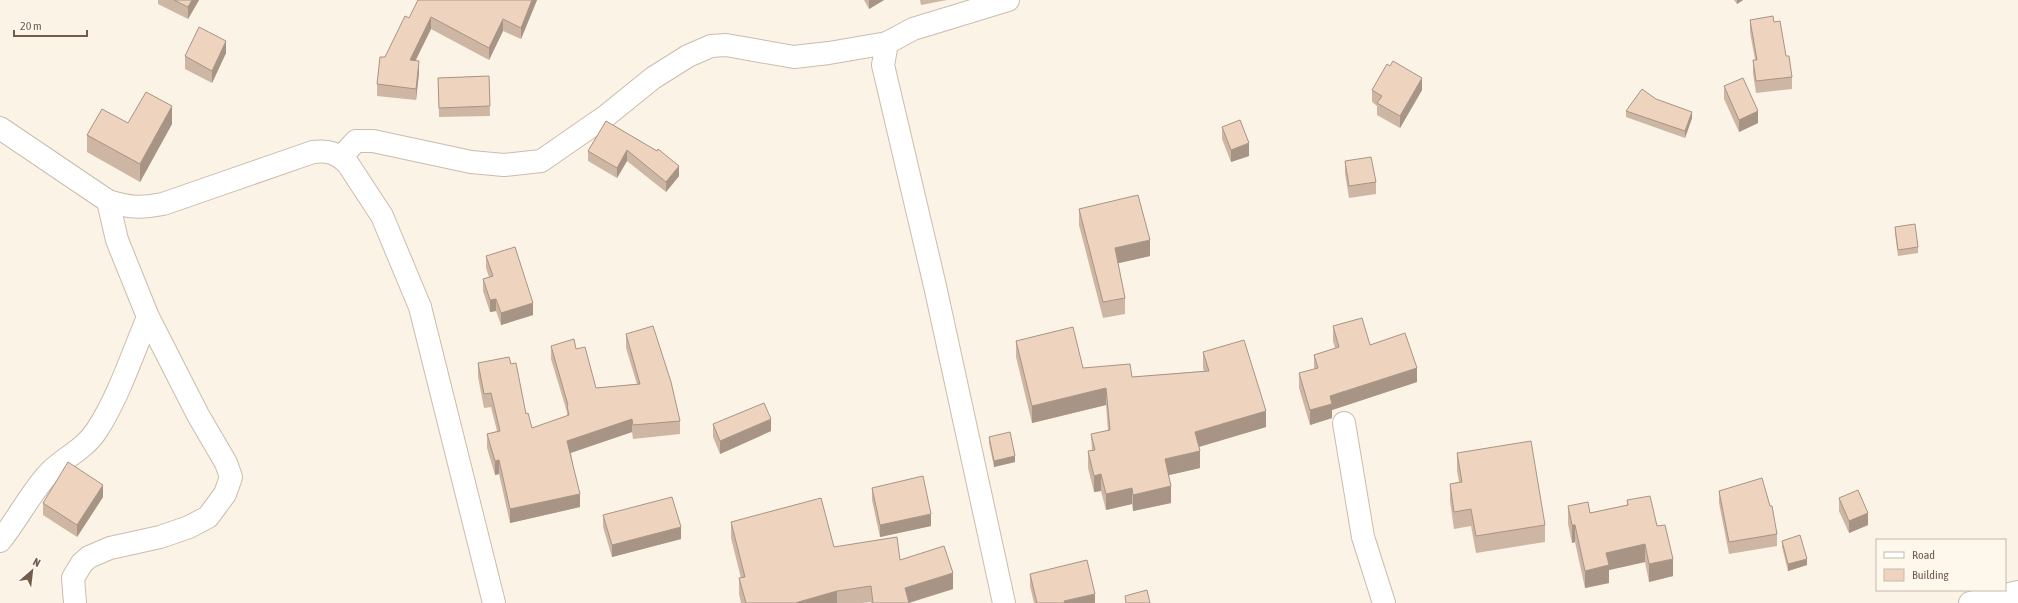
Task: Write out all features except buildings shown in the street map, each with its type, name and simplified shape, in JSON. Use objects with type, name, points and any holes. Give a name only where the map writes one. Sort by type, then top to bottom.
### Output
[{"type":"street","points":[[341,157],[356,141],[373,141],[471,162],[504,166],[540,161],[606,116],[653,78],[688,56],[711,46],[726,45],[794,57],[829,54],[887,43],[913,29],[1008,0]]},
{"type":"street","points":[[887,43],[883,64],[935,286],[1004,603]]},
{"type":"street","points":[[0,128],[108,201],[127,207],[163,204],[313,152],[330,152],[341,157],[348,164],[382,216],[420,307],[494,603]]},
{"type":"street","points":[[75,603],[73,578],[82,563],[110,548],[160,537],[189,527],[208,517],[218,504],[231,482],[232,477],[226,463],[198,415],[148,317],[117,240],[108,201]]},
{"type":"street","points":[[0,541],[38,485],[51,471],[78,452],[98,430],[113,400],[148,317]]},
{"type":"street","points":[[1344,423],[1364,537],[1384,603]]},
{"type":"street","points":[[1970,603],[2018,592]]}]
